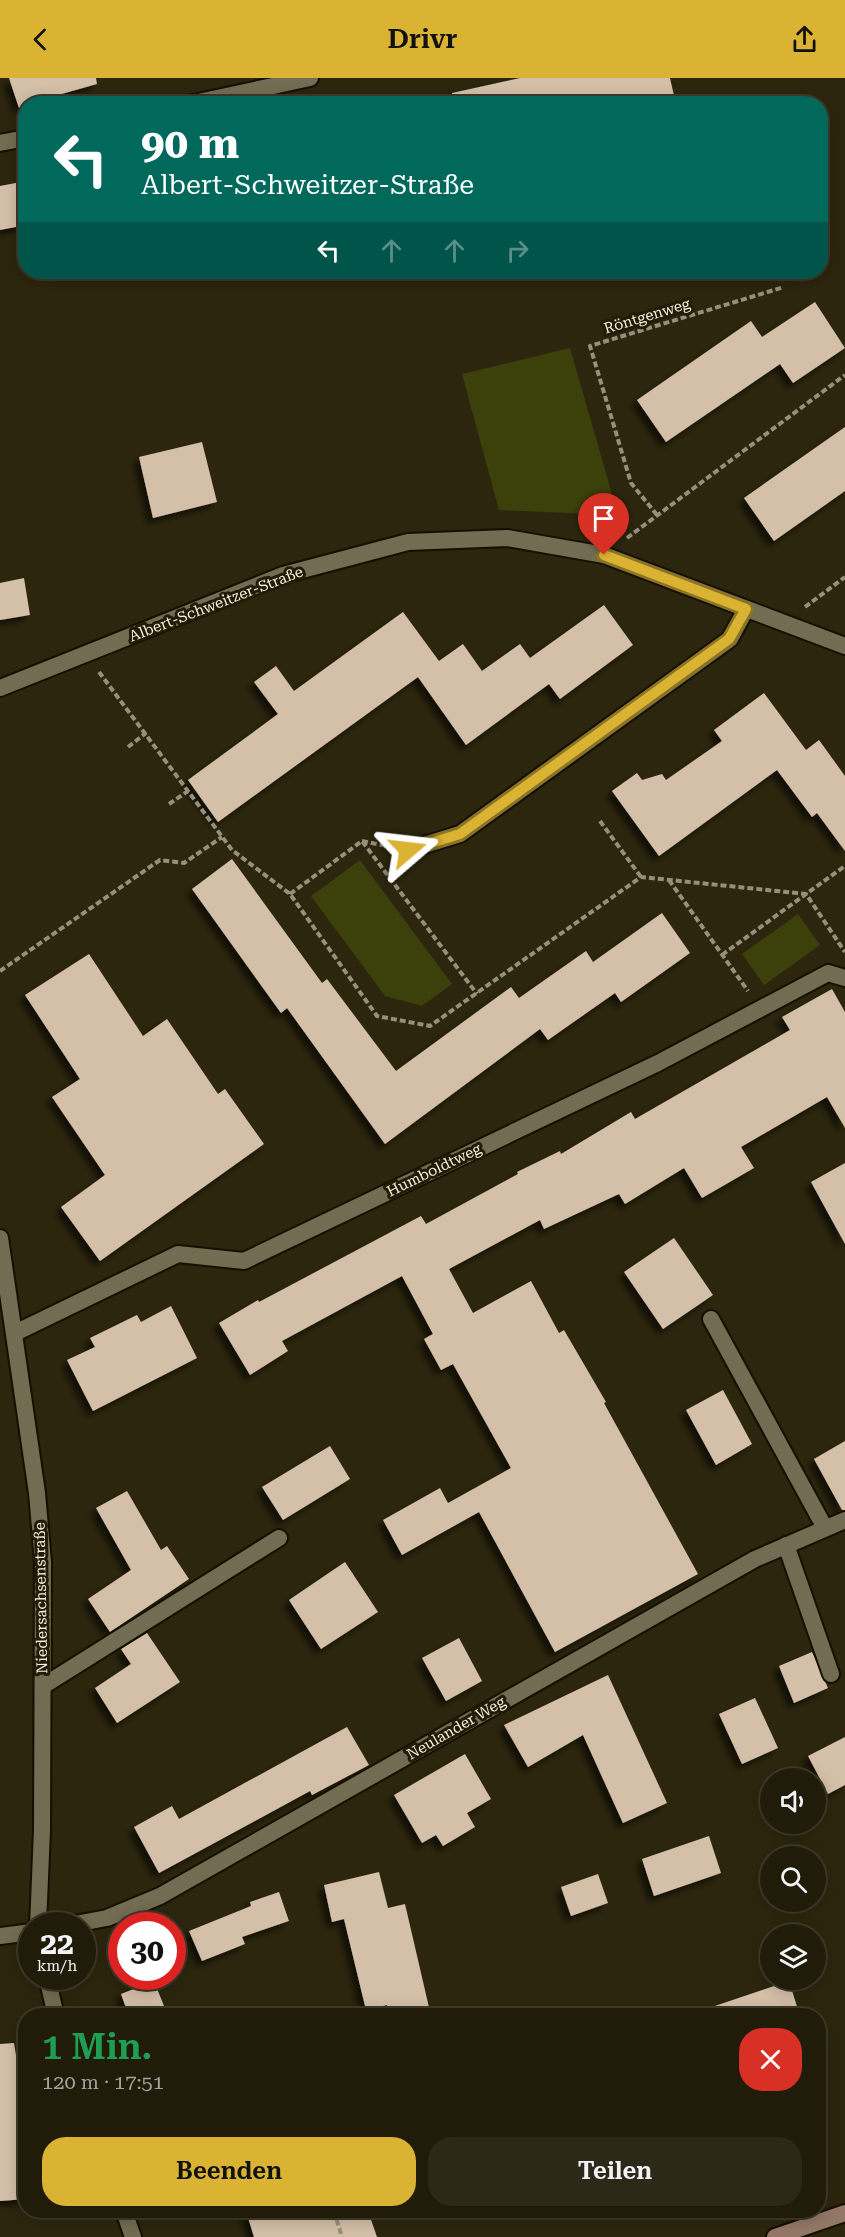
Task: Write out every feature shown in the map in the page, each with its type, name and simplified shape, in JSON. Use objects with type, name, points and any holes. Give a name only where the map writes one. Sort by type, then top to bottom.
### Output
[{"type":"main road","points":[[775,2237],[845,2213]]},
{"type":"street","points":[[226,96],[310,78]]},
{"type":"street","points":[[0,143],[18,140]]},
{"type":"street","name":"Albert-Schweitzer-Straße","points":[[0,688],[284,575],[408,542],[507,537],[604,555],[845,646]]},
{"type":"street","points":[[408,850],[460,834],[729,639],[746,609]]},
{"type":"street","name":"Humboldtweg","points":[[15,1334],[178,1254],[244,1261],[658,1063],[828,973],[845,978]]},
{"type":"street","name":"Niedersachsenstraße","points":[[0,1238],[15,1334],[43,1562],[38,1912]]},
{"type":"street","points":[[711,1319],[825,1528]]},
{"type":"street","name":"Neulander Weg","points":[[96,1920],[107,1918],[160,1896],[755,1559],[845,1520]]},
{"type":"street","points":[[43,1686],[279,1538]]},
{"type":"street","points":[[786,1545],[831,1674]]},
{"type":"street","points":[[0,1936],[18,1934]]},
{"type":"street","points":[[50,1990],[54,2008]]},
{"type":"street","points":[[126,2218],[133,2237]]},
{"type":"path","name":"Röntgenweg","points":[[657,515],[631,483],[590,346],[784,287]]},
{"type":"path","points":[[604,555],[845,375]]},
{"type":"path","points":[[783,623],[845,577]]},
{"type":"path","points":[[86,654],[232,850],[290,894],[377,1016],[430,1026],[641,877],[806,894]]},
{"type":"path","points":[[128,747],[146,734]]},
{"type":"path","points":[[169,804],[188,791]]},
{"type":"path","points":[[600,821],[641,877]]},
{"type":"path","points":[[0,971],[160,860],[184,863],[222,837]]},
{"type":"path","points":[[290,894],[362,841],[477,994]]},
{"type":"path","points":[[722,955],[845,866]]},
{"type":"path","points":[[669,880],[760,1009]]},
{"type":"path","points":[[806,894],[845,953]]},
{"type":"path","points":[[336,2218],[342,2237]]},
{"type":"green space","points":[[570,348],[618,515],[499,510],[462,374]]},
{"type":"green space","points":[[360,860],[452,984],[422,1006],[385,996],[311,896]]},
{"type":"green space","points":[[798,914],[820,945],[764,985],[742,954]]},
{"type":"building","points":[[9,78],[96,78],[97,84],[54,96],[18,96],[18,105]]},
{"type":"building","points":[[520,78],[670,78],[674,96],[452,96],[452,93]]},
{"type":"building","points":[[18,183],[18,227],[0,230],[0,186]]},
{"type":"building","points":[[815,302],[845,348],[793,383],[780,364],[666,442],[637,400],[751,321],[762,337]]},
{"type":"building","points":[[845,427],[845,491],[774,541],[744,498]]},
{"type":"building","points":[[202,442],[217,502],[153,518],[139,457]]},
{"type":"building","points":[[24,578],[30,615],[0,620],[0,583]]},
{"type":"building","points":[[604,605],[633,645],[560,699],[549,684],[466,745],[418,677],[218,822],[188,780],[278,714],[254,682],[276,666],[294,691],[403,612],[439,661],[463,644],[482,671],[520,644],[530,658]]},
{"type":"building","points":[[764,693],[806,750],[819,740],[845,776],[845,851],[817,813],[812,817],[777,770],[659,856],[612,791],[637,773],[642,780],[662,774],[666,780],[722,741],[714,730]]},
{"type":"building","points":[[232,859],[322,983],[327,979],[396,1071],[511,987],[519,998],[586,951],[593,962],[662,913],[690,953],[621,1002],[615,993],[548,1040],[540,1029],[385,1144],[287,1008],[281,1013],[192,889]]},
{"type":"building","points":[[89,954],[143,1036],[167,1019],[218,1094],[225,1089],[264,1144],[100,1261],[61,1207],[105,1175],[52,1097],[80,1079],[25,995]]},
{"type":"building","points":[[832,989],[845,1012],[845,1128],[827,1097],[741,1147],[754,1168],[702,1198],[684,1168],[625,1204],[619,1194],[544,1229],[540,1220],[449,1269],[473,1313],[531,1281],[559,1333],[564,1330],[606,1402],[604,1403],[698,1574],[555,1652],[479,1512],[402,1555],[383,1520],[440,1488],[448,1503],[511,1468],[453,1364],[441,1370],[424,1339],[433,1334],[402,1276],[282,1341],[288,1351],[250,1375],[219,1323],[258,1300],[259,1302],[421,1216],[426,1224],[518,1174],[517,1172],[560,1151],[561,1154],[631,1112],[635,1119],[790,1030],[782,1017]]},
{"type":"building","points":[[845,1163],[845,1244],[811,1182]]},
{"type":"building","points":[[674,1238],[713,1295],[663,1329],[624,1272]]},
{"type":"building","points":[[171,1306],[197,1358],[93,1411],[67,1360],[95,1347],[90,1338],[137,1315],[141,1322]]},
{"type":"building","points":[[723,1390],[752,1444],[716,1465],[686,1410]]},
{"type":"building","points":[[845,1441],[845,1510],[842,1510],[814,1459]]},
{"type":"building","points":[[330,1446],[350,1479],[283,1520],[262,1487]]},
{"type":"building","points":[[127,1491],[161,1550],[167,1546],[189,1579],[110,1632],[88,1599],[131,1570],[96,1508]]},
{"type":"building","points":[[345,1562],[378,1612],[321,1649],[289,1600]]},
{"type":"building","points":[[147,1633],[180,1682],[117,1723],[95,1688],[131,1664],[121,1649]]},
{"type":"building","points":[[459,1638],[482,1681],[446,1701],[422,1658]]},
{"type":"building","points":[[812,1652],[828,1688],[794,1703],[779,1666]]},
{"type":"building","points":[[608,1675],[667,1803],[623,1823],[583,1735],[528,1767],[504,1725]]},
{"type":"building","points":[[755,1698],[778,1748],[742,1764],[719,1714]]},
{"type":"building","points":[[347,1727],[369,1765],[312,1795],[310,1791],[159,1873],[134,1827],[172,1806],[179,1819]]},
{"type":"building","points":[[845,1737],[845,1785],[828,1794],[826,1768],[814,1768],[808,1756]]},
{"type":"building","points":[[465,1754],[491,1799],[467,1813],[475,1827],[443,1846],[436,1835],[422,1843],[394,1795]]},
{"type":"building","points":[[709,1836],[721,1873],[654,1896],[642,1859]]},
{"type":"building","points":[[379,1872],[388,1908],[405,1904],[429,2008],[387,2008],[387,2005],[366,2008],[344,1919],[332,1922],[324,1885]]},
{"type":"building","points":[[598,1874],[608,1903],[571,1916],[561,1887]]},
{"type":"building","points":[[279,1892],[289,1921],[242,1937],[245,1944],[202,1961],[189,1931],[251,1906],[250,1902]]},
{"type":"building","points":[[131,1990],[158,1990],[165,2008],[126,2008],[121,1994]]},
{"type":"building","points":[[762,1990],[792,1990],[797,2008],[709,2008]]},
{"type":"building","points":[[14,2043],[18,2068],[18,2200],[0,2201],[0,2044]]},
{"type":"building","points":[[248,2218],[370,2218],[377,2237],[254,2237]]},
{"type":"route","points":[[408,850],[460,834],[729,639],[746,609],[604,555]]}]
